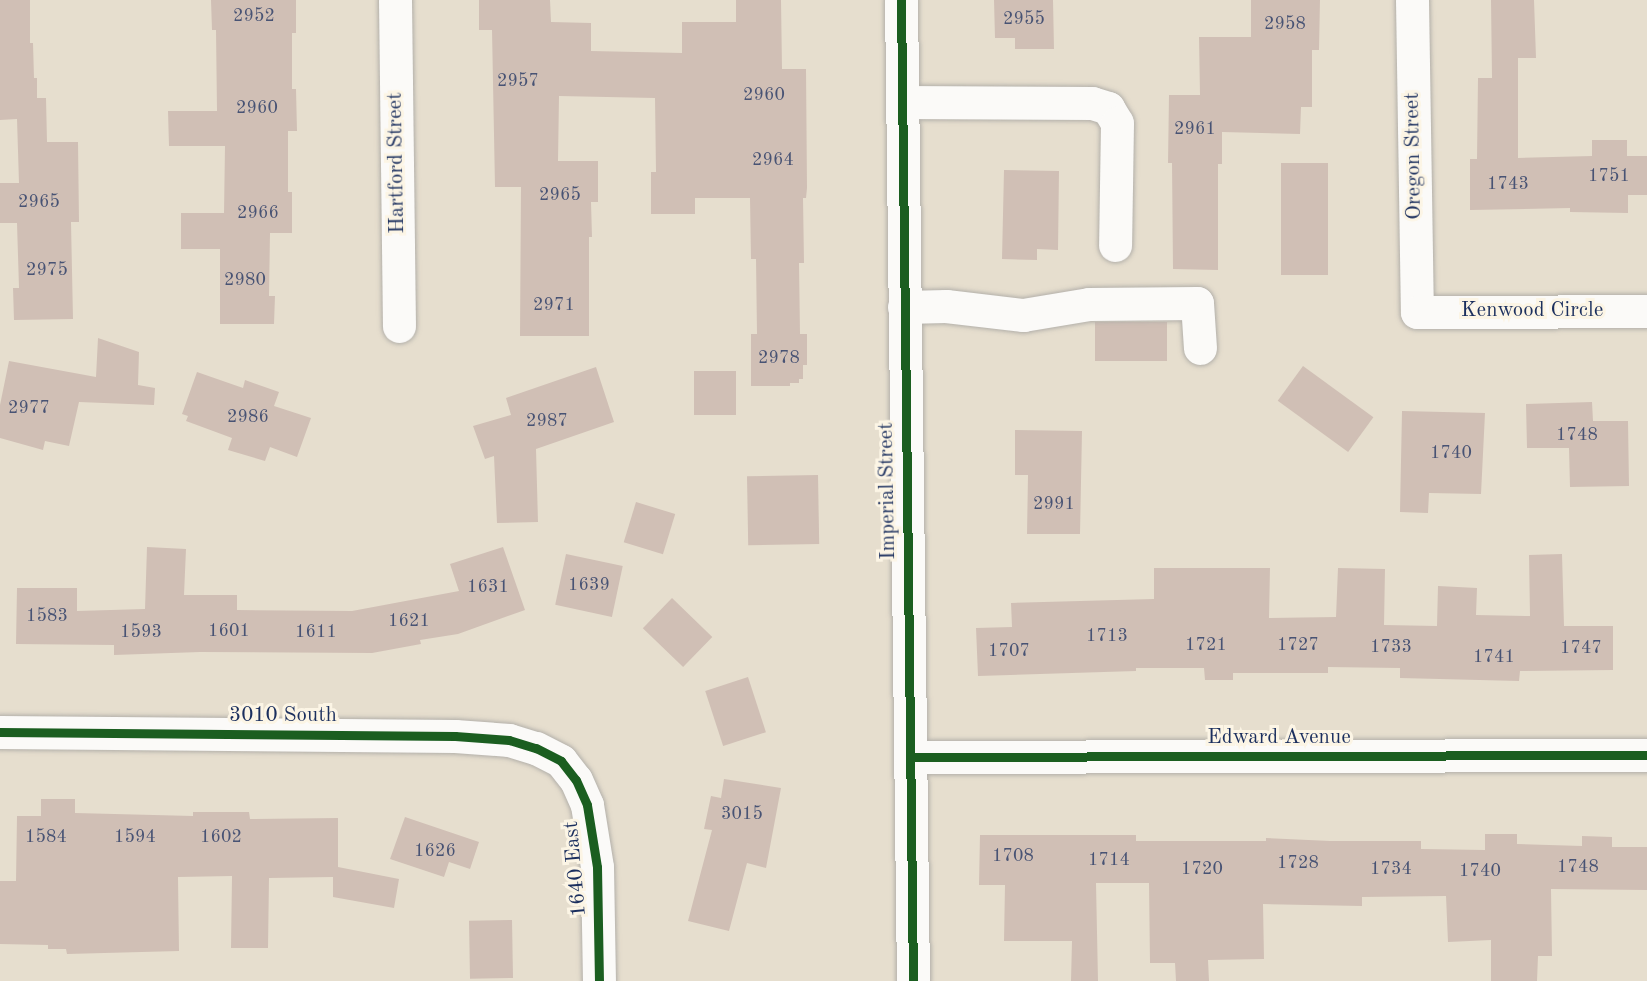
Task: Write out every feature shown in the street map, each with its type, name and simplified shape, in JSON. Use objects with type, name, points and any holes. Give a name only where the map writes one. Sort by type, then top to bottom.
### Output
[{"type":"street","name":"Hartford Street","points":[[395,0],[399,326]]},
{"type":"street","name":"Imperial Street","points":[[901,0],[914,981]]},
{"type":"street","name":"Oregon Street","points":[[1412,0],[1417,312]]},
{"type":"street","points":[[902,102],[1092,103],[1108,108],[1117,123],[1115,245]]},
{"type":"street","points":[[904,307],[946,306],[1023,315],[1089,304],[1197,303],[1200,348]]},
{"type":"street","name":"Kenwood Circle","points":[[1417,312],[1647,311]]},
{"type":"street","name":"3010 South","points":[[0,732],[484,737],[536,748],[561,761]]},
{"type":"street","name":"Edward Avenue","points":[[911,757],[1647,755]]},
{"type":"street","name":"1640 East","points":[[561,761],[576,780],[587,805],[594,835],[599,901],[599,981]]},
{"type":"building","points":[[0,0],[30,0],[30,43],[33,43],[34,78],[37,78],[37,98],[46,98],[47,142],[78,142],[79,222],[71,222],[73,319],[14,320],[13,288],[19,288],[17,223],[0,223],[0,183],[19,183],[17,119],[0,120]]},
{"type":"building","points":[[211,0],[296,0],[296,33],[292,33],[292,89],[296,89],[297,131],[288,131],[288,192],[292,192],[292,233],[270,233],[269,296],[275,296],[274,324],[220,324],[220,249],[181,249],[181,213],[224,213],[225,146],[169,146],[168,111],[217,111],[216,30],[212,30]]},
{"type":"building","points":[[479,0],[550,0],[551,22],[591,23],[591,51],[682,53],[682,22],[736,22],[736,0],[781,0],[782,69],[806,69],[807,188],[806,198],[803,198],[804,263],[799,263],[800,334],[807,334],[807,365],[803,365],[803,379],[799,379],[799,383],[790,383],[790,386],[751,386],[751,334],[757,334],[756,259],[751,259],[750,198],[695,198],[695,214],[651,214],[651,172],[656,172],[655,98],[559,96],[558,161],[598,161],[598,202],[591,202],[592,237],[589,237],[589,336],[520,336],[521,187],[495,187],[492,30],[479,30]]},
{"type":"building","points":[[994,0],[1053,0],[1054,49],[1015,49],[1015,38],[995,38]]},
{"type":"building","points":[[1251,0],[1320,0],[1319,50],[1312,50],[1312,107],[1301,107],[1300,134],[1222,132],[1222,164],[1218,164],[1218,270],[1173,269],[1172,163],[1168,163],[1169,95],[1200,95],[1199,37],[1251,37]]},
{"type":"building","points":[[1491,0],[1534,0],[1536,58],[1518,58],[1518,158],[1592,156],[1592,140],[1627,140],[1627,156],[1647,156],[1647,195],[1628,195],[1628,213],[1570,212],[1570,208],[1470,210],[1470,159],[1477,159],[1478,78],[1492,78]]},
{"type":"building","points":[[1281,163],[1328,163],[1328,275],[1281,275]]},
{"type":"building","points":[[1004,170],[1059,171],[1058,250],[1037,249],[1037,260],[1002,259]]},
{"type":"building","points":[[1095,322],[1167,322],[1167,361],[1095,361]]},
{"type":"building","points":[[98,338],[139,352],[138,385],[155,388],[154,405],[79,402],[69,446],[45,441],[43,450],[0,438],[0,405],[9,361],[96,377]]},
{"type":"building","points":[[1303,366],[1373,417],[1348,452],[1278,401]]},
{"type":"building","points":[[596,367],[614,422],[536,449],[538,522],[497,523],[494,456],[485,459],[473,426],[511,415],[506,398]]},
{"type":"building","points":[[694,371],[736,371],[736,415],[694,415]]},
{"type":"building","points":[[197,372],[243,388],[245,380],[279,392],[274,406],[311,418],[297,457],[270,447],[265,461],[228,450],[232,438],[186,421],[188,416],[182,414]]},
{"type":"building","points":[[1592,402],[1593,421],[1628,421],[1629,486],[1570,487],[1569,448],[1527,448],[1526,404]]},
{"type":"building","points":[[1402,411],[1485,413],[1481,494],[1429,493],[1428,513],[1400,512]]},
{"type":"building","points":[[1015,430],[1082,431],[1080,534],[1027,534],[1028,475],[1015,475]]},
{"type":"building","points":[[818,475],[819,544],[748,545],[747,476]]},
{"type":"building","points":[[636,502],[675,514],[663,554],[624,542]]},
{"type":"building","points":[[147,547],[186,549],[184,595],[237,595],[237,610],[352,611],[459,591],[450,564],[503,547],[525,610],[458,634],[420,640],[421,644],[372,653],[200,652],[114,655],[114,645],[16,644],[17,588],[77,588],[77,611],[145,609]]},
{"type":"building","points":[[566,554],[623,566],[612,617],[555,605]]},
{"type":"building","points":[[1562,554],[1564,626],[1613,626],[1613,670],[1520,671],[1519,681],[1400,678],[1400,668],[1328,667],[1328,673],[1233,673],[1233,680],[1205,680],[1204,668],[1136,668],[1136,671],[978,676],[976,628],[1012,627],[1011,603],[1154,599],[1154,568],[1270,568],[1269,618],[1336,617],[1338,568],[1385,569],[1384,625],[1437,626],[1438,586],[1477,588],[1476,615],[1530,616],[1529,555]]},
{"type":"building","points":[[672,598],[712,637],[683,667],[643,628]]},
{"type":"building","points":[[748,677],[766,732],[723,746],[705,691]]},
{"type":"building","points":[[724,779],[781,788],[766,868],[747,863],[729,931],[688,921],[712,830],[704,829],[711,796],[721,798]]},
{"type":"building","points":[[41,799],[75,799],[75,813],[193,816],[193,812],[249,812],[250,819],[338,818],[338,867],[399,879],[394,908],[333,897],[333,877],[269,878],[268,948],[231,948],[232,876],[178,877],[179,951],[67,954],[66,949],[48,949],[48,945],[0,944],[0,881],[16,881],[17,816],[41,816]]},
{"type":"building","points":[[405,817],[479,842],[470,869],[449,862],[444,877],[390,859]]},
{"type":"building","points":[[1485,834],[1517,834],[1517,844],[1582,846],[1582,836],[1612,837],[1612,847],[1647,847],[1647,890],[1551,889],[1552,956],[1538,956],[1537,981],[1491,981],[1491,940],[1448,942],[1446,896],[1362,897],[1362,906],[1263,904],[1264,959],[1208,960],[1209,981],[1176,981],[1175,963],[1150,963],[1149,883],[1096,883],[1098,981],[1071,981],[1072,941],[1004,941],[1005,885],[979,885],[980,835],[1136,835],[1136,841],[1266,841],[1266,838],[1421,841],[1421,849],[1485,850]]},
{"type":"building","points":[[512,920],[513,978],[470,979],[469,921]]},
{"type":"cycle path","points":[[901,0],[913,981]]},
{"type":"cycle path","points":[[0,732],[455,736],[509,740],[536,748],[561,761],[576,780],[587,805],[597,867],[599,981]]},
{"type":"cycle path","points":[[911,757],[1647,755]]}]
